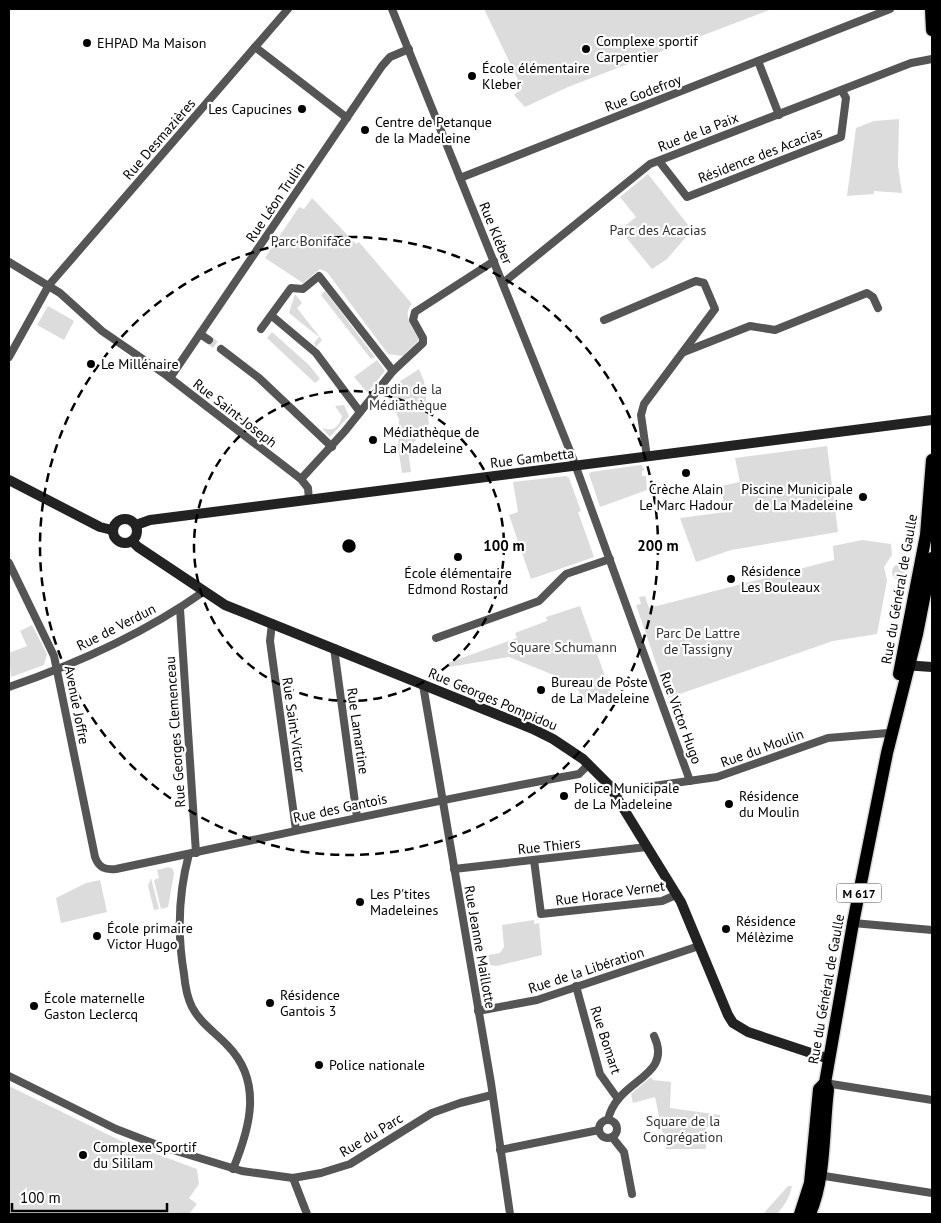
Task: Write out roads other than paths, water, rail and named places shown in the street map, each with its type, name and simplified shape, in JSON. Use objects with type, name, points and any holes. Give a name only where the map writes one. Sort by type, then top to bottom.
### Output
[{"type":"main road","points":[[931,9],[932,30]]},
{"type":"main road","name":"Rue du Général de Gaulle","points":[[810,1214],[816,1196],[816,1173],[828,1090],[825,1083],[853,923],[905,665],[926,535],[932,460]]},
{"type":"main road","name":"Rue du Général de Gaulle","points":[[887,753],[888,732],[932,558]]},
{"type":"main road","name":"Rue du Général de Gaulle","points":[[800,1214],[816,1173]]},
{"type":"street","name":"Rue Desmazières","points":[[9,357],[49,285],[288,9]]},
{"type":"street","name":"Rue Kléber","points":[[392,9],[576,466]]},
{"type":"street","name":"Rue Godefroy","points":[[460,178],[890,9]]},
{"type":"street","points":[[255,47],[347,118]]},
{"type":"street","name":"Rue Léon Trulin","points":[[170,378],[385,62],[409,49]]},
{"type":"street","name":"Rue de la Paix","points":[[503,283],[639,171],[659,161],[911,63],[932,60]]},
{"type":"street","points":[[758,61],[779,115]]},
{"type":"street","name":"Résidence des Acacias","points":[[659,161],[687,197],[841,137],[846,98],[842,91]]},
{"type":"street","points":[[309,500],[308,488],[301,479],[332,447],[393,371],[423,343],[423,338],[413,320],[415,312],[494,261]]},
{"type":"street","name":"Rue Saint-Joseph","points":[[9,262],[49,285],[93,320],[102,331],[170,378],[301,479]]},
{"type":"street","points":[[261,330],[291,288],[303,289],[318,276],[393,371]]},
{"type":"street","points":[[604,320],[696,280],[704,283],[715,309],[644,404],[641,415],[647,457]]},
{"type":"street","points":[[684,352],[750,326],[775,330],[867,293],[873,297],[878,308]]},
{"type":"street","points":[[272,316],[316,353],[360,412]]},
{"type":"street","points":[[200,334],[209,340]]},
{"type":"street","points":[[221,349],[260,378],[332,447]]},
{"type":"street","name":"Rue Gambetta","points":[[136,525],[150,520],[932,420]]},
{"type":"street","name":"Rue Victor Hugo","points":[[576,466],[690,781]]},
{"type":"street","points":[[9,480],[100,527],[112,530]]},
{"type":"street","points":[[122,519],[130,520],[136,525],[137,534],[132,541],[126,543],[119,542],[114,537],[112,530],[115,523],[122,519]]},
{"type":"street","name":"Rue Georges Pompidou","points":[[132,541],[225,605],[541,732],[589,764],[605,779],[615,794],[676,895],[728,1015],[738,1027],[829,1059]]},
{"type":"street","points":[[436,638],[539,601],[566,574],[610,559]]},
{"type":"street","name":"Avenue Joffre","points":[[9,563],[52,651],[96,861]]},
{"type":"street","name":"Rue de Verdun","points":[[9,687],[56,671],[180,609],[204,592]]},
{"type":"street","name":"Rue Georges Clemenceau","points":[[180,609],[192,853],[178,918],[180,948],[188,999],[201,1020],[227,1044],[242,1062],[250,1085],[251,1105],[248,1124],[234,1169]]},
{"type":"street","name":"Rue Saint-Victor","points":[[272,623],[270,641],[296,830]]},
{"type":"street","name":"Rue Lamartine","points":[[334,648],[357,817]]},
{"type":"street","points":[[905,665],[932,668]]},
{"type":"street","name":"Rue Jeanne Maillotte","points":[[423,685],[492,1095],[510,1214]]},
{"type":"street","name":"Rue du Moulin","points":[[615,794],[625,790],[717,777],[826,738],[888,732]]},
{"type":"street","name":"Rue des Gantois","points":[[96,861],[102,868],[112,870],[442,799],[579,774],[589,764]]},
{"type":"street","name":"Rue Thiers","points":[[454,869],[647,847]]},
{"type":"street","name":"Rue Horace Vernet","points":[[534,860],[541,914],[662,901],[676,895]]},
{"type":"street","points":[[853,923],[932,930]]},
{"type":"street","name":"Rue de la Libération","points":[[478,1011],[532,1001],[699,946]]},
{"type":"street","name":"Rue Bomart","points":[[576,986],[600,1074],[618,1099]]},
{"type":"street","points":[[608,1120],[610,1111],[618,1099],[657,1064],[659,1050],[654,1036]]},
{"type":"street","name":"Rue du Parc","points":[[9,1076],[116,1129],[160,1146],[234,1169],[293,1178],[322,1173],[350,1164],[432,1113],[460,1103],[492,1095]]},
{"type":"street","points":[[825,1083],[932,1100]]},
{"type":"street","points":[[608,1120],[614,1122],[617,1126],[616,1132],[612,1136],[604,1137],[599,1130],[601,1123],[608,1120]]},
{"type":"street","points":[[500,1150],[599,1130]]},
{"type":"street","points":[[612,1136],[624,1152],[632,1194]]},
{"type":"street","points":[[816,1173],[932,1193]]},
{"type":"street","points":[[293,1178],[307,1214]]},
{"type":"tunnel","points":[[209,340],[221,349]]},
{"type":"place","name":"EHPAD Ma Maison","points":[[87,43]]},
{"type":"place","name":"Complexe sportif Carpentier","points":[[586,49]]},
{"type":"place","name":"École élémentaire Kleber","points":[[472,76]]},
{"type":"place","name":"Les Capucines","points":[[302,109]]},
{"type":"place","name":"Centre de Petanque de la Madeleine","points":[[365,130]]},
{"type":"place","name":"Le Millénaire","points":[[91,364]]},
{"type":"place","name":"Médiathèque de La Madeleine","points":[[373,440]]},
{"type":"place","name":"Crèche Alain Le Marc Hadour","points":[[686,473]]},
{"type":"place","name":"Piscine Municipale de La Madeleine","points":[[863,497]]},
{"type":"place","name":"École élémentaire Edmond Rostand","points":[[458,557]]},
{"type":"place","name":"Résidence Les Bouleaux","points":[[731,579]]},
{"type":"place","name":"Bureau de Poste de La Madeleine","points":[[541,690]]},
{"type":"place","name":"Police Municipale de La Madeleine","points":[[564,796]]},
{"type":"place","name":"Résidence du Moulin","points":[[729,804]]},
{"type":"place","name":"Les P'tites Madeleines","points":[[360,902]]},
{"type":"place","name":"Résidence Mélèzime","points":[[726,929]]},
{"type":"place","name":"École primaire Victor Hugo","points":[[97,936]]},
{"type":"place","name":"Résidence Gantois 3","points":[[270,1003]]},
{"type":"place","name":"École maternelle Gaston Leclercq","points":[[34,1006]]},
{"type":"place","name":"Police nationale","points":[[319,1065]]},
{"type":"place","name":"Complexe Sportif du Sililam","points":[[83,1155]]},
{"type":"park label","name":"Parc des Acacias","points":[[658,230]]},
{"type":"park label","name":"Parc Boniface","points":[[311,241]]},
{"type":"park label","name":"Jardin de la Médiathèque","points":[[408,398]]},
{"type":"park label","name":"Parc De Lattre de Tassigny","points":[[698,642]]},
{"type":"park label","name":"Square Schumann","points":[[563,647]]},
{"type":"park label","name":"Square de la Congrégation","points":[[683,1130]]}]
